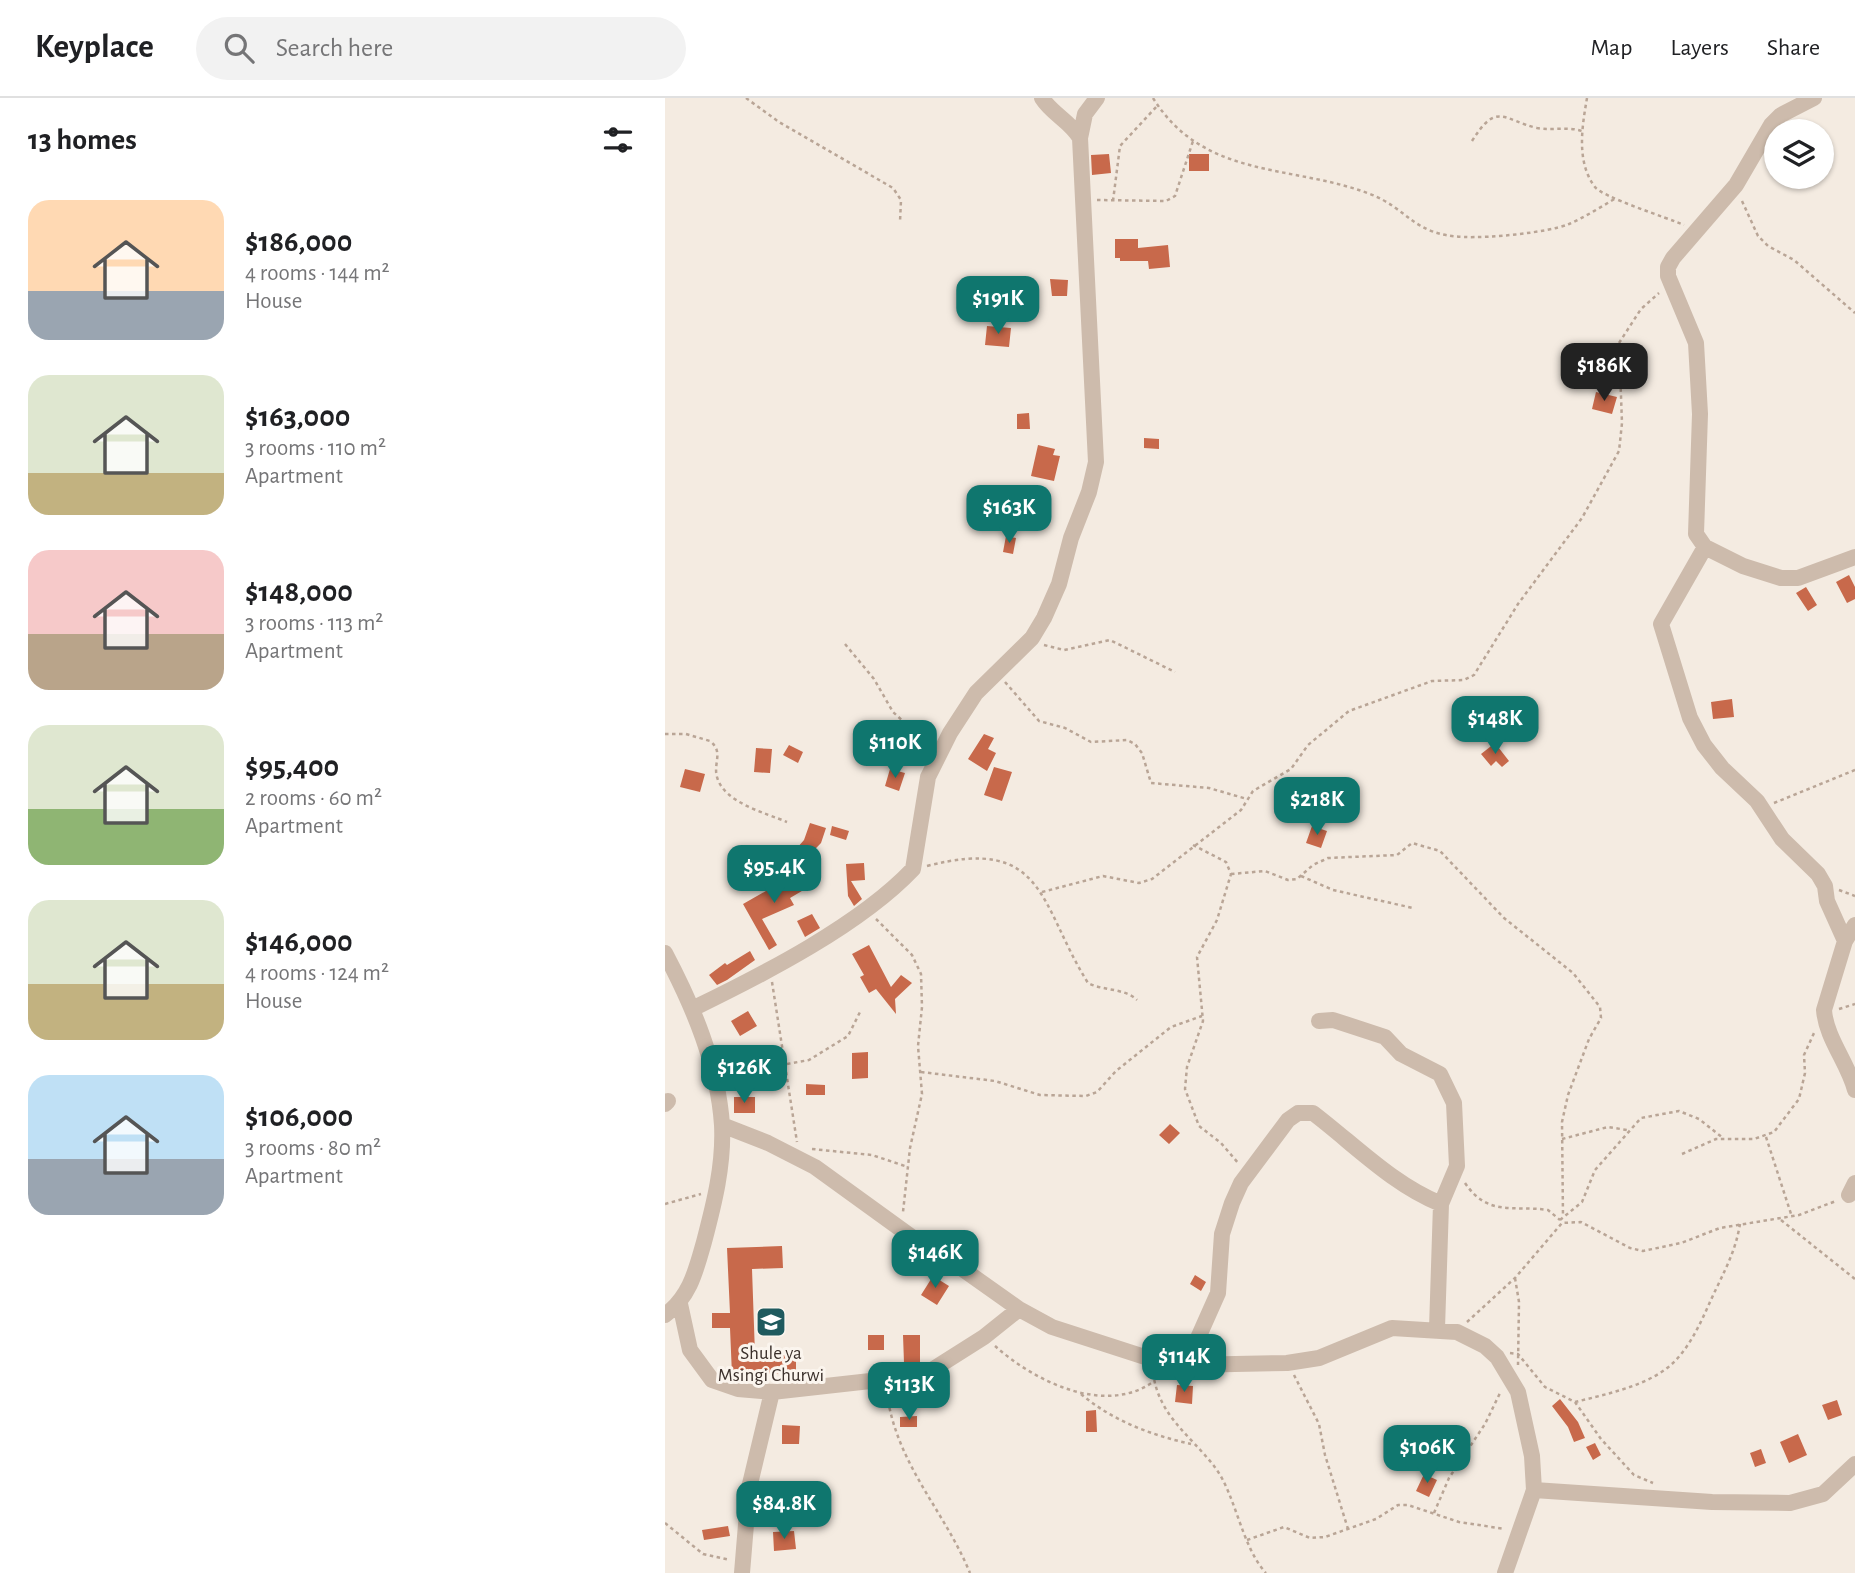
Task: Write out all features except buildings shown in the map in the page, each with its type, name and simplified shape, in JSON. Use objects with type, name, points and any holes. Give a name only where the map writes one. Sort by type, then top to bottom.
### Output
[{"type":"street","points":[[1042,98],[1050,109],[1068,122],[1080,138]]},
{"type":"street","points":[[694,1008],[769,969],[866,910],[913,869],[922,802],[934,763],[976,693],[1032,638],[1059,584],[1071,538],[1089,492],[1095,462],[1080,138],[1085,114],[1097,98]]},
{"type":"street","points":[[1814,98],[1781,115],[1771,125],[1737,185],[1695,230],[1668,267],[1671,285],[1696,343],[1700,414],[1694,516],[1696,534],[1705,547],[1743,566],[1781,578],[1798,578],[1855,557]]},
{"type":"street","points":[[1705,547],[1667,609],[1661,624],[1690,718],[1704,745],[1722,768],[1763,808],[1782,839],[1818,874],[1825,886],[1832,915],[1845,941]]},
{"type":"street","points":[[1855,925],[1845,941],[1828,993],[1825,1020],[1848,1067],[1855,1090]]},
{"type":"street","points":[[665,953],[694,1008],[722,1125],[717,1190],[693,1279],[680,1304],[665,1315]]},
{"type":"street","points":[[1836,971],[1855,961]]},
{"type":"street","points":[[1319,1021],[1333,1020],[1385,1037],[1401,1054],[1440,1074],[1454,1104],[1457,1166],[1441,1204],[1437,1329]]},
{"type":"street","points":[[1186,1365],[1218,1293],[1222,1234],[1232,1203],[1247,1175],[1288,1120],[1297,1113],[1313,1113],[1415,1194],[1441,1204]]},
{"type":"street","points":[[722,1125],[799,1154],[1019,1309],[1052,1327],[1151,1359],[1186,1365],[1287,1363],[1319,1358],[1392,1328],[1457,1332],[1485,1346],[1514,1371],[1529,1432],[1535,1490],[1505,1573]]},
{"type":"street","points":[[680,1304],[690,1350],[712,1380],[738,1389],[772,1392],[924,1375],[984,1337],[1019,1309]]},
{"type":"street","points":[[743,1567],[749,1488],[772,1392]]},
{"type":"street","points":[[1535,1490],[1712,1502],[1790,1503],[1823,1494],[1855,1464]]},
{"type":"path","points":[[746,98],[779,122],[893,188],[901,200],[900,222]]},
{"type":"path","points":[[1153,98],[1193,141],[1246,165],[1337,184],[1371,195],[1408,220],[1436,234],[1494,237],[1549,229],[1568,224],[1616,198]]},
{"type":"path","points":[[1587,98],[1582,131],[1583,159],[1595,188],[1695,230]]},
{"type":"path","points":[[1113,201],[1120,146],[1158,105]]},
{"type":"path","points":[[1472,141],[1484,124],[1498,117],[1514,117],[1538,128],[1563,127],[1582,131]]},
{"type":"path","points":[[1082,199],[1166,201],[1175,196],[1193,141]]},
{"type":"path","points":[[1737,185],[1758,236],[1768,246],[1794,260],[1855,313]]},
{"type":"path","points":[[1042,891],[1103,876],[1139,883],[1151,879],[1241,810],[1253,791],[1291,769],[1308,745],[1349,711],[1432,681],[1464,680],[1474,675],[1518,604],[1581,518],[1619,451],[1622,423],[1619,343],[1641,309],[1671,285]]},
{"type":"path","points":[[1032,638],[1055,650],[1110,640],[1175,672]]},
{"type":"path","points":[[845,644],[874,679],[893,712],[915,732],[934,763]]},
{"type":"path","points":[[996,672],[1039,721],[1065,728],[1091,742],[1127,740],[1135,744],[1142,752],[1151,783],[1209,788],[1248,799]]},
{"type":"path","points":[[665,734],[686,734],[710,741],[719,755],[717,777],[729,792],[737,800],[787,822]]},
{"type":"path","points":[[1763,808],[1855,770]]},
{"type":"path","points":[[1231,874],[1265,871],[1288,880],[1301,876],[1313,865],[1328,858],[1397,855],[1412,843],[1424,844],[1440,851],[1504,918],[1573,973],[1600,1007],[1601,1018],[1589,1039],[1568,1095],[1562,1122],[1561,1220]]},
{"type":"path","points":[[1193,845],[1226,862],[1231,874],[1217,920],[1197,957],[1202,1016],[1187,1067],[1185,1089],[1199,1126],[1221,1143],[1247,1175]]},
{"type":"path","points":[[913,869],[944,861],[995,859],[1028,876],[1042,891],[1088,983],[1105,990],[1131,993],[1137,1000]]},
{"type":"path","points":[[1301,876],[1333,890],[1413,908]]},
{"type":"path","points":[[866,910],[904,946],[921,974],[922,1007],[918,1046],[922,1094],[908,1167],[902,1229]]},
{"type":"path","points":[[769,969],[787,1064],[799,1154],[850,1152],[908,1167]]},
{"type":"path","points":[[787,1064],[809,1060],[848,1036],[861,1010]]},
{"type":"path","points":[[920,1072],[995,1081],[1040,1095],[1086,1096],[1097,1092],[1116,1071],[1171,1027],[1202,1016]]},
{"type":"path","points":[[1682,1154],[1723,1139],[1766,1136],[1774,1132],[1799,1099],[1808,1041],[1825,1020]]},
{"type":"path","points":[[1457,1332],[1515,1278],[1561,1220],[1581,1202],[1595,1170],[1641,1118],[1679,1111],[1699,1119],[1723,1139]]},
{"type":"path","points":[[1562,1139],[1608,1127],[1629,1130]]},
{"type":"path","points":[[1766,1136],[1792,1217]]},
{"type":"path","points":[[1457,1166],[1464,1182],[1481,1202],[1500,1209],[1548,1210],[1561,1220],[1581,1222],[1630,1248],[1643,1251],[1740,1224],[1792,1217],[1852,1189]]},
{"type":"path","points":[[665,1204],[717,1190]]},
{"type":"path","points":[[1779,1219],[1855,1279]]},
{"type":"path","points":[[1575,1402],[1612,1392],[1653,1376],[1674,1362],[1710,1307],[1735,1253],[1740,1224]]},
{"type":"path","points":[[1434,1513],[1449,1478],[1485,1424],[1514,1371],[1518,1354],[1519,1302],[1515,1278]]},
{"type":"path","points":[[984,1337],[1013,1362],[1066,1390],[1122,1396],[1140,1392],[1154,1381]]},
{"type":"path","points":[[1497,1357],[1503,1353],[1518,1354],[1545,1387],[1575,1402],[1618,1459],[1634,1475],[1655,1484]]},
{"type":"path","points":[[1151,1359],[1156,1393],[1171,1422],[1215,1467],[1247,1540],[1266,1573]]},
{"type":"path","points":[[1287,1363],[1319,1424],[1328,1465],[1348,1529]]},
{"type":"path","points":[[885,1381],[895,1429],[914,1476],[948,1528],[970,1573]]},
{"type":"path","points":[[1079,1392],[1101,1410],[1122,1421],[1148,1432],[1191,1444]]},
{"type":"path","points":[[1247,1540],[1284,1527],[1310,1538],[1376,1519],[1398,1505],[1459,1522],[1519,1531]]},
{"type":"path","points":[[665,1523],[703,1554],[743,1567]]},
{"type":"place","name":"Shule ya Msingi Churwi","points":[[771,1322]]}]
